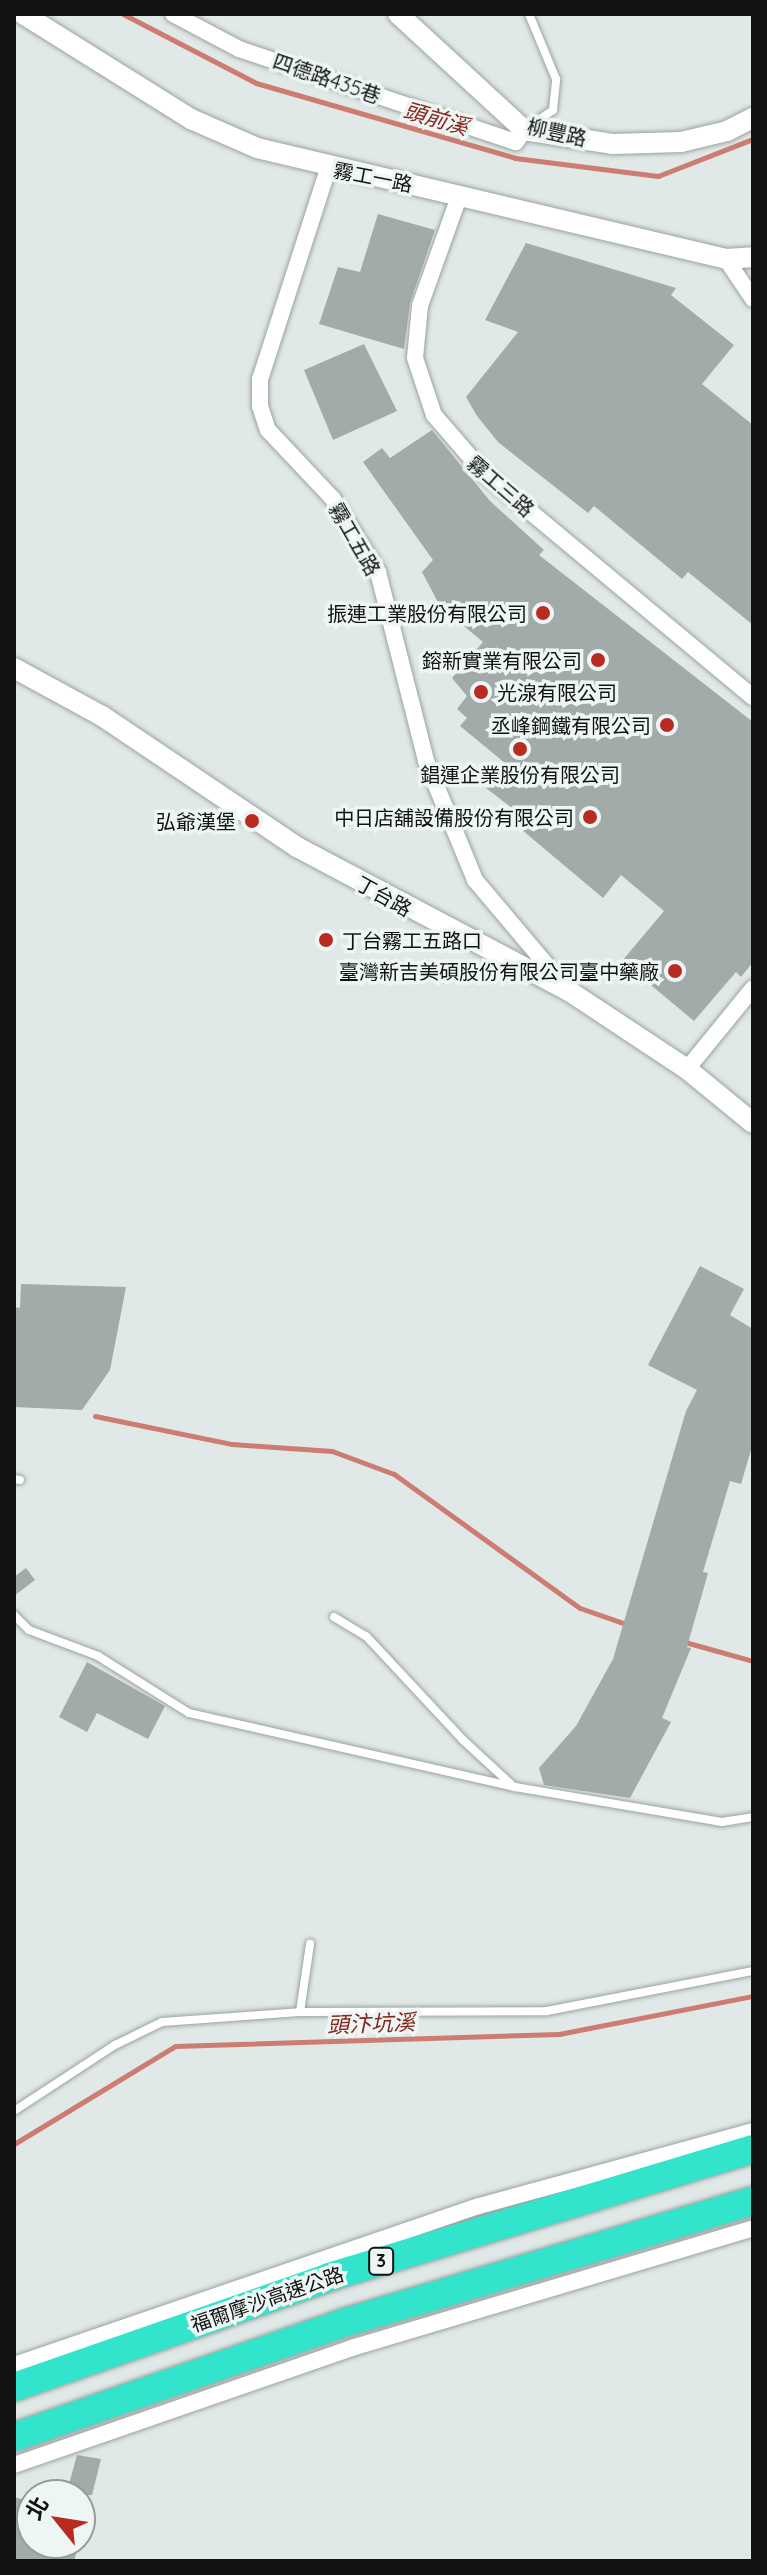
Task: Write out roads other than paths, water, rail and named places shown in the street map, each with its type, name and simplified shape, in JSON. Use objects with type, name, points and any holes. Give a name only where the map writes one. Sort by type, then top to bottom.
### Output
[{"type":"highway","name":"福爾摩沙高速公路","points":[[14,2387],[329,2277],[753,2149]]},
{"type":"highway","name":"3","points":[[14,2437],[343,2323],[753,2201]]},
{"type":"street","name":"霧工一路","points":[[23,14],[100,57],[191,119],[257,148],[328,169],[460,194],[726,259],[753,257]]},
{"type":"street","name":"四德路435巷","points":[[173,14],[239,49],[516,142],[524,130]]},
{"type":"street","name":"柳豐路","points":[[398,14],[524,130],[612,144],[681,142],[727,131],[753,118]]},
{"type":"street","points":[[14,27],[47,30]]},
{"type":"street","name":"霧工五路","points":[[328,169],[260,379],[260,406],[268,430],[333,499],[378,572],[426,761],[475,880],[569,991]]},
{"type":"street","name":"霧工三路","points":[[460,194],[420,306],[415,358],[434,415],[485,474],[753,697]]},
{"type":"street","points":[[726,259],[753,299]]},
{"type":"street","name":"丁台路","points":[[14,668],[102,716],[297,847],[569,991],[687,1069],[753,1123]]},
{"type":"street","points":[[687,1069],[753,988]]},
{"type":"street","points":[[14,2365],[479,2206],[753,2131]]},
{"type":"street","points":[[14,2465],[355,2347],[753,2228]]},
{"type":"lane","points":[[524,130],[553,110],[556,79],[529,14]]},
{"type":"lane","points":[[14,1615],[29,1630],[98,1656],[189,1713],[515,1787],[722,1822],[753,1817]]},
{"type":"lane","points":[[334,1617],[366,1636],[463,1740],[515,1787]]},
{"type":"lane","points":[[300,2012],[310,1944]]},
{"type":"lane","points":[[14,2111],[115,2045],[162,2022],[300,2012],[547,2011],[753,1971]]},
{"type":"waterway","name":"頭前溪","points":[[123,14],[256,83],[515,158],[658,176],[753,139]]},
{"type":"waterway","points":[[95,1416],[232,1444],[332,1451],[394,1474],[580,1608],[629,1625]]},
{"type":"waterway","points":[[685,1642],[753,1661]]},
{"type":"waterway","name":"頭汴坑溪","points":[[14,2144],[175,2046],[559,2034],[753,1996]]},
{"type":"place","name":"振連工業股份有限公司","points":[[543,613]]},
{"type":"place","name":"鎔新實業有限公司","points":[[598,660]]},
{"type":"place","name":"光湶有限公司","points":[[481,692]]},
{"type":"place","name":"丞峰鋼鐵有限公司","points":[[667,725]]},
{"type":"place","name":"錩運企業股份有限公司","points":[[520,749]]},
{"type":"place","name":"中日店舖設備股份有限公司","points":[[590,817]]},
{"type":"place","name":"弘爺漢堡","points":[[252,821]]},
{"type":"place","name":"丁台霧工五路口","points":[[326,940]]},
{"type":"place","name":"臺灣新吉美碩股份有限公司臺中藥廠","points":[[675,971]]}]
